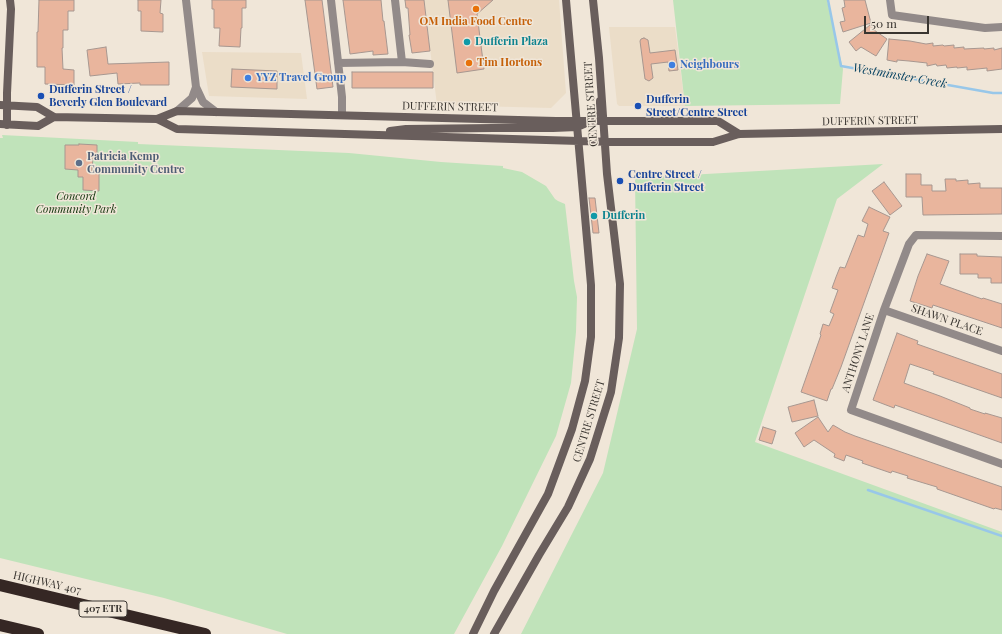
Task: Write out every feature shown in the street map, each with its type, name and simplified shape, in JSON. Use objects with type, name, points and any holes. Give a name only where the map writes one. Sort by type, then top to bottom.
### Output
[{"type":"highway","name":"HIGHWAY 407","points":[[0,585],[205,634]]},
{"type":"highway","points":[[0,625],[38,634]]},
{"type":"main road","points":[[4,124],[4,105],[12,9],[10,0]]},
{"type":"main road","name":"CENTRE STREET","points":[[473,634],[494,591],[548,494],[572,429],[585,381],[591,337],[591,285],[566,0]]},
{"type":"main road","name":"CENTRE STREET","points":[[494,634],[568,507],[590,459],[611,392],[619,338],[620,284],[603,121],[602,92],[593,0]]},
{"type":"main road","points":[[589,121],[596,114],[600,105],[602,92]]},
{"type":"main road","name":"DUFFERIN STREET","points":[[4,105],[37,107],[54,117],[157,119],[177,111],[342,115],[577,124],[589,121],[718,121],[739,134]]},
{"type":"main road","name":"DUFFERIN STREET","points":[[4,124],[38,126],[54,117]]},
{"type":"main road","name":"DUFFERIN STREET","points":[[157,119],[177,129],[605,142],[713,142],[739,134],[1002,129]]},
{"type":"main road","points":[[357,134],[406,129],[557,128],[577,124]]},
{"type":"street","points":[[186,0],[196,88],[203,102],[216,112]]},
{"type":"street","points":[[330,0],[342,97],[342,115]]},
{"type":"street","points":[[395,0],[402,62]]},
{"type":"street","points":[[890,0],[892,15],[985,28],[1002,27]]},
{"type":"street","points":[[338,63],[402,62],[430,64]]},
{"type":"street","points":[[177,111],[192,98],[196,88]]},
{"type":"street","name":"ANTHONY LANE","points":[[1002,236],[916,235],[909,244],[884,310],[851,410],[1002,464]]},
{"type":"street","name":"SHAWN PLACE","points":[[884,310],[1002,351]]},
{"type":"shaded area","points":[[424,0],[559,0],[566,93],[551,108],[437,105]]},
{"type":"shaded area","points":[[609,27],[675,27],[685,106],[619,106],[617,104]]},
{"type":"shaded area","points":[[202,52],[301,53],[307,99],[209,96]]},
{"type":"green space","points":[[673,0],[827,0],[843,69],[840,104],[685,106]]},
{"type":"green space","name":"Concord Community Park","points":[[2,135],[138,142],[138,144],[349,153],[441,162],[503,166],[503,168],[522,172],[546,186],[555,199],[565,204],[577,297],[576,332],[571,383],[556,436],[502,546],[454,634],[287,634],[164,598],[0,558],[0,138],[3,138]]},
{"type":"green space","points":[[883,164],[837,199],[755,442],[1002,532],[1002,634],[521,634],[603,473],[637,329],[635,178]]},
{"type":"building","points":[[39,0],[74,0],[74,11],[68,11],[68,30],[63,30],[62,48],[63,69],[74,70],[74,85],[45,84],[45,67],[37,67]]},
{"type":"building","points":[[138,0],[161,0],[160,13],[163,14],[163,32],[141,31],[141,11],[138,11]]},
{"type":"building","points":[[212,0],[246,0],[246,8],[242,8],[240,47],[219,46],[220,28],[214,28],[214,9],[212,9]]},
{"type":"building","points":[[305,0],[322,0],[333,87],[317,89]]},
{"type":"building","points":[[343,0],[381,0],[388,54],[373,55],[373,51],[350,54]]},
{"type":"building","points":[[405,0],[424,0],[430,51],[412,53],[409,35],[408,8],[406,8]]},
{"type":"building","name":"Dufferin Plaza","points":[[448,0],[493,0],[477,14],[484,69],[457,73]]},
{"type":"building","points":[[844,0],[865,0],[871,23],[843,32],[840,22],[845,21],[842,8],[845,7]]},
{"type":"building","points":[[870,25],[874,30],[887,39],[876,56],[861,47],[856,51],[849,42]]},
{"type":"building","points":[[644,38],[648,40],[650,53],[675,50],[678,70],[669,71],[668,62],[651,64],[653,78],[649,81],[645,79],[640,41]]},
{"type":"building","points":[[889,39],[926,44],[933,43],[933,46],[954,45],[954,48],[964,47],[964,49],[994,48],[994,50],[1002,48],[1002,69],[987,71],[987,68],[967,70],[967,67],[947,68],[946,65],[937,66],[936,64],[927,66],[927,63],[897,60],[897,62],[887,60]]},
{"type":"building","points":[[106,47],[108,64],[169,62],[169,85],[140,85],[140,83],[118,84],[117,73],[90,76],[87,50]]},
{"type":"building","points":[[232,69],[277,71],[277,89],[231,87]]},
{"type":"building","points":[[352,72],[433,72],[433,88],[352,88]]},
{"type":"building","name":"Patricia Kemp Community Centre","points":[[65,145],[97,145],[97,156],[93,156],[92,171],[99,171],[99,191],[83,190],[83,177],[78,177],[78,170],[65,169]]},
{"type":"building","points":[[906,174],[921,174],[921,185],[932,185],[932,191],[946,191],[945,179],[956,179],[956,181],[968,180],[968,184],[980,183],[980,188],[1002,188],[1002,214],[923,215],[922,197],[906,197]]},
{"type":"building","points":[[884,182],[902,206],[890,215],[872,191]]},
{"type":"building","name":"Dufferin","points":[[589,198],[595,198],[599,233],[593,233]]},
{"type":"building","points":[[869,207],[890,217],[883,231],[889,233],[841,367],[827,401],[801,392],[821,335],[823,324],[829,326],[834,314],[830,312],[838,290],[832,288],[836,277],[840,267],[845,268],[858,235],[864,237],[868,224],[862,221]]},
{"type":"building","points":[[927,254],[949,261],[940,284],[982,299],[983,298],[1002,304],[1002,328],[933,305],[932,308],[910,301]]},
{"type":"building","points":[[960,254],[977,254],[977,256],[1002,257],[1002,283],[991,283],[991,278],[978,278],[978,274],[960,274]]},
{"type":"building","points":[[897,333],[918,341],[917,344],[1002,374],[1002,398],[933,374],[934,372],[910,364],[904,383],[970,409],[1002,418],[1002,443],[895,405],[894,408],[873,400]]},
{"type":"building","points":[[814,400],[818,416],[792,422],[788,407]]},
{"type":"building","points":[[818,417],[828,432],[833,425],[855,436],[1002,487],[1002,510],[994,509],[937,489],[937,487],[907,478],[908,476],[892,471],[891,473],[862,463],[863,461],[846,455],[844,461],[834,457],[835,454],[814,440],[804,447],[795,433]]},
{"type":"building","points":[[763,427],[776,431],[772,444],[759,440]]},
{"type":"waterway","name":"Westminster Creek","points":[[828,0],[841,66],[993,93],[1002,93]]},
{"type":"waterway","points":[[868,490],[1002,536]]},
{"type":"place","name":"OM India Food Centre","points":[[476,9]]},
{"type":"place","name":"Dufferin Plaza","points":[[467,42]]},
{"type":"place","name":"Tim Hortons","points":[[469,63]]},
{"type":"place","name":"Neighbours","points":[[672,65]]},
{"type":"place","name":"YYZ Travel Group","points":[[248,78]]},
{"type":"place","name":"Dufferin Street / Beverly Glen Boulevard","points":[[41,96]]},
{"type":"place","name":"Dufferin Street/Centre Street","points":[[638,106]]},
{"type":"place","name":"Patricia Kemp Community Centre","points":[[79,163]]},
{"type":"place","name":"Centre Street / Dufferin Street","points":[[620,181]]},
{"type":"place","name":"Dufferin","points":[[594,216]]}]
